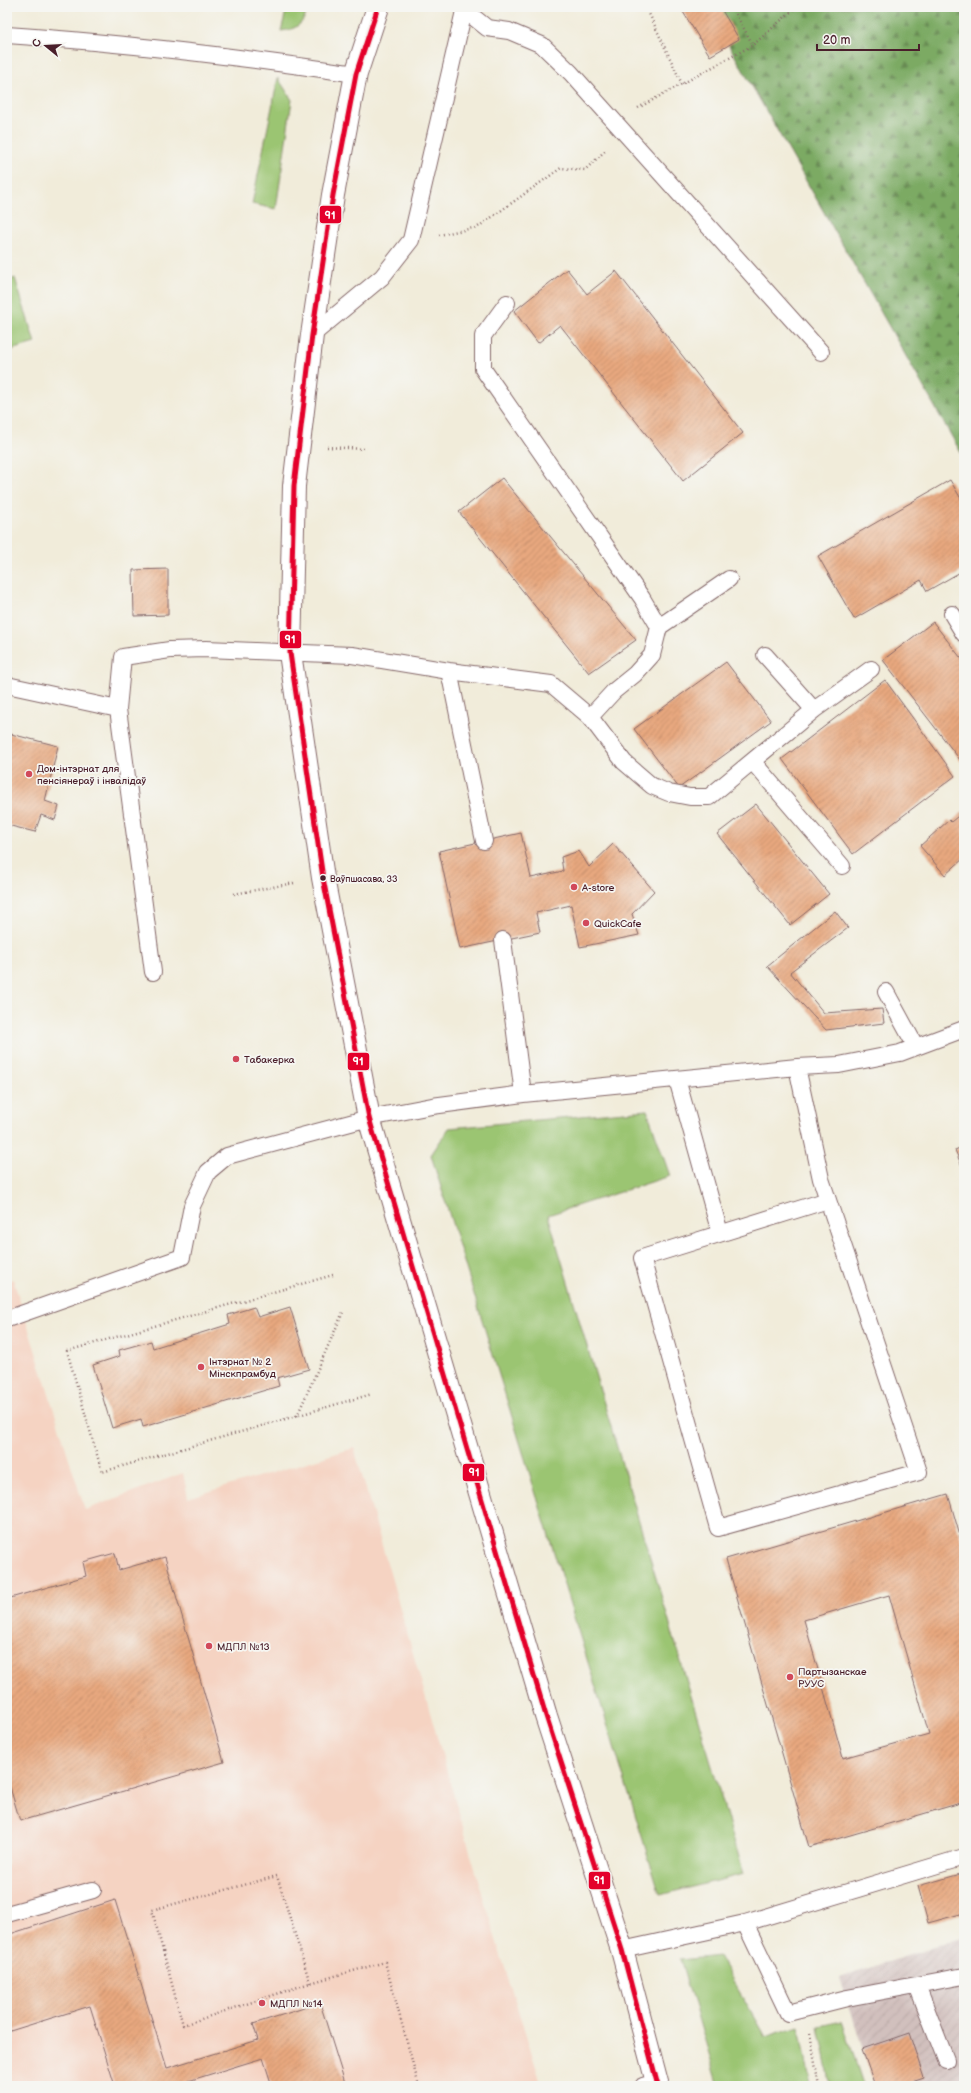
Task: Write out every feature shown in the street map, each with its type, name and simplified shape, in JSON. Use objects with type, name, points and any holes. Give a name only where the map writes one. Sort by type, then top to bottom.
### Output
[{"type":"main road","points":[[378,7],[356,74],[333,195],[312,335],[294,486],[290,653],[323,878],[369,1118],[546,1716],[622,1950],[653,2085]]},
{"type":"lane","points":[[312,335],[382,277],[411,240],[462,9],[487,28],[509,31],[542,45],[587,91],[821,352]]},
{"type":"lane","points":[[7,35],[70,39],[256,59],[356,74]]},
{"type":"lane","points":[[507,303],[483,336],[483,369],[642,598],[660,627]]},
{"type":"lane","points":[[590,717],[614,691],[635,674],[652,655],[660,627],[729,579]]},
{"type":"lane","points":[[952,614],[964,634]]},
{"type":"lane","points":[[153,972],[118,709],[123,657],[177,649],[352,655],[449,671],[551,684],[590,717],[624,762],[652,786],[669,793],[690,797],[709,797],[814,710],[870,669]]},
{"type":"lane","points":[[765,655],[814,710]]},
{"type":"lane","points":[[449,671],[484,841]]},
{"type":"lane","points":[[7,685],[118,709]]},
{"type":"lane","points":[[753,762],[842,866]]},
{"type":"lane","points":[[503,940],[523,1094]]},
{"type":"lane","points":[[886,992],[916,1047]]},
{"type":"lane","points":[[7,1319],[182,1257],[192,1206],[208,1172],[226,1156],[369,1118],[432,1106],[523,1094],[797,1067],[839,1066],[900,1053],[964,1029]]},
{"type":"lane","points":[[797,1067],[821,1179],[919,1472],[718,1528],[642,1258],[828,1200]]},
{"type":"lane","points":[[677,1079],[720,1233]]},
{"type":"lane","points":[[622,1950],[745,1923],[964,1857]]},
{"type":"lane","points":[[7,1914],[93,1890]]},
{"type":"lane","points":[[745,1923],[788,2013],[848,1998],[964,1976]]},
{"type":"lane","points":[[917,1985],[946,2060]]},
{"type":"path","points":[[646,7],[682,84]]},
{"type":"path","points":[[732,7],[753,45]]},
{"type":"path","points":[[647,103],[753,45],[793,10],[799,7]]},
{"type":"path","points":[[438,236],[478,227],[561,168],[585,170],[611,146]]},
{"type":"path","points":[[298,446],[365,448]]},
{"type":"path","points":[[234,894],[323,878]]},
{"type":"path","points":[[333,1275],[67,1351],[102,1472],[372,1394]]},
{"type":"path","points":[[297,1416],[344,1310]]},
{"type":"path","points":[[310,1983],[277,1876],[152,1910],[183,2025],[310,1983],[385,1962],[419,2086]]},
{"type":"path","points":[[805,2008],[819,2086]]},
{"type":"shaded area","points":[[13,1279],[85,1510],[183,1473],[188,1498],[354,1448],[490,1921],[542,2086],[7,2086],[7,1281]]},
{"type":"shaded area","points":[[964,1937],[964,2086],[875,2086],[840,1978]]},
{"type":"green space","points":[[287,7],[309,7],[300,24],[292,29],[281,31]]},
{"type":"green space","points":[[707,7],[964,7],[964,458]]},
{"type":"green space","points":[[278,78],[292,100],[276,209],[252,204]]},
{"type":"green space","points":[[15,278],[35,343],[7,351],[7,281]]},
{"type":"green space","points":[[647,1110],[670,1176],[548,1215],[744,1874],[660,1895],[431,1155],[449,1128]]},
{"type":"green space","points":[[719,1956],[765,2037],[799,2026],[810,2086],[719,2086],[680,1960]]},
{"type":"green space","points":[[842,2021],[864,2086],[831,2086],[819,2026]]},
{"type":"building","points":[[680,7],[720,7],[739,39],[710,56]]},
{"type":"building","points":[[567,269],[587,294],[616,271],[743,433],[683,481],[560,325],[538,343],[514,311]]},
{"type":"building","points":[[502,478],[636,640],[589,673],[459,512]]},
{"type":"building","points":[[950,480],[964,504],[964,570],[927,591],[921,580],[854,619],[818,556]]},
{"type":"building","points":[[168,569],[168,615],[134,616],[133,570]]},
{"type":"building","points":[[933,622],[964,662],[964,765],[883,660]]},
{"type":"building","points":[[726,662],[771,721],[679,788],[634,729]]},
{"type":"building","points":[[885,680],[955,776],[853,854],[782,759]]},
{"type":"building","name":"Дом-інтэрнат для пенсіянераў і інвалідаў","points":[[7,733],[58,746],[45,801],[59,806],[55,820],[41,815],[35,832],[7,825]]},
{"type":"building","points":[[756,804],[829,894],[790,925],[717,834]]},
{"type":"building","points":[[964,811],[964,858],[945,875],[920,846],[949,820],[951,822]]},
{"type":"building","points":[[521,833],[531,878],[563,871],[561,857],[579,851],[589,867],[613,844],[654,891],[632,914],[639,935],[580,947],[571,905],[536,913],[540,932],[460,949],[439,851]]},
{"type":"building","points":[[835,911],[848,928],[790,972],[824,1013],[882,1009],[884,1023],[826,1030],[767,966]]},
{"type":"building","points":[[964,1146],[964,1171],[955,1150]]},
{"type":"building","name":"Інтэрнат № 2 Мінскпрамбуд","points":[[254,1307],[258,1317],[290,1307],[309,1369],[277,1378],[279,1386],[143,1427],[141,1419],[112,1428],[93,1365],[120,1356],[119,1350],[151,1341],[153,1348],[230,1324],[228,1315]]},
{"type":"building","name":"Партызанскае РУУС","points":[[948,1494],[964,1550],[964,1802],[809,1847],[726,1559]],"holes":[[[889,1595],[929,1734],[843,1758],[804,1620]]]},
{"type":"building","points":[[115,1553],[119,1570],[165,1557],[224,1762],[20,1821],[7,1777],[7,1599],[86,1576],[83,1562]]},
{"type":"building","points":[[964,1873],[964,1913],[928,1923],[918,1886]]},
{"type":"building","points":[[115,1900],[167,2068],[258,2040],[253,2024],[320,2003],[346,2086],[272,2086],[263,2058],[172,2086],[115,2086],[90,2006],[7,2032],[7,1935]]},
{"type":"building","points":[[909,2033],[924,2078],[900,2086],[875,2086],[862,2049]]},
{"type":"transit line","name":"91","points":[[378,7],[356,74],[333,195],[312,335],[294,486],[290,653],[323,878],[369,1118],[546,1716],[622,1950],[658,2086]]},
{"type":"place","name":"Дом-інтэрнат для пенсіянераў і інвалідаў","points":[[29,774]]},
{"type":"place","name":"Ваўпшасава, 33","points":[[323,878]]},
{"type":"place","name":"А-store","points":[[574,887]]},
{"type":"place","name":"QuickCafe","points":[[586,923]]},
{"type":"place","name":"Табакерка","points":[[236,1059]]},
{"type":"place","name":"Інтэрнат № 2 Мінскпрамбуд","points":[[201,1367]]},
{"type":"place","name":"МДПЛ №13","points":[[209,1646]]},
{"type":"place","name":"Партызанскае РУУС","points":[[790,1677]]},
{"type":"place","name":"МДПЛ №14","points":[[262,2003]]}]
